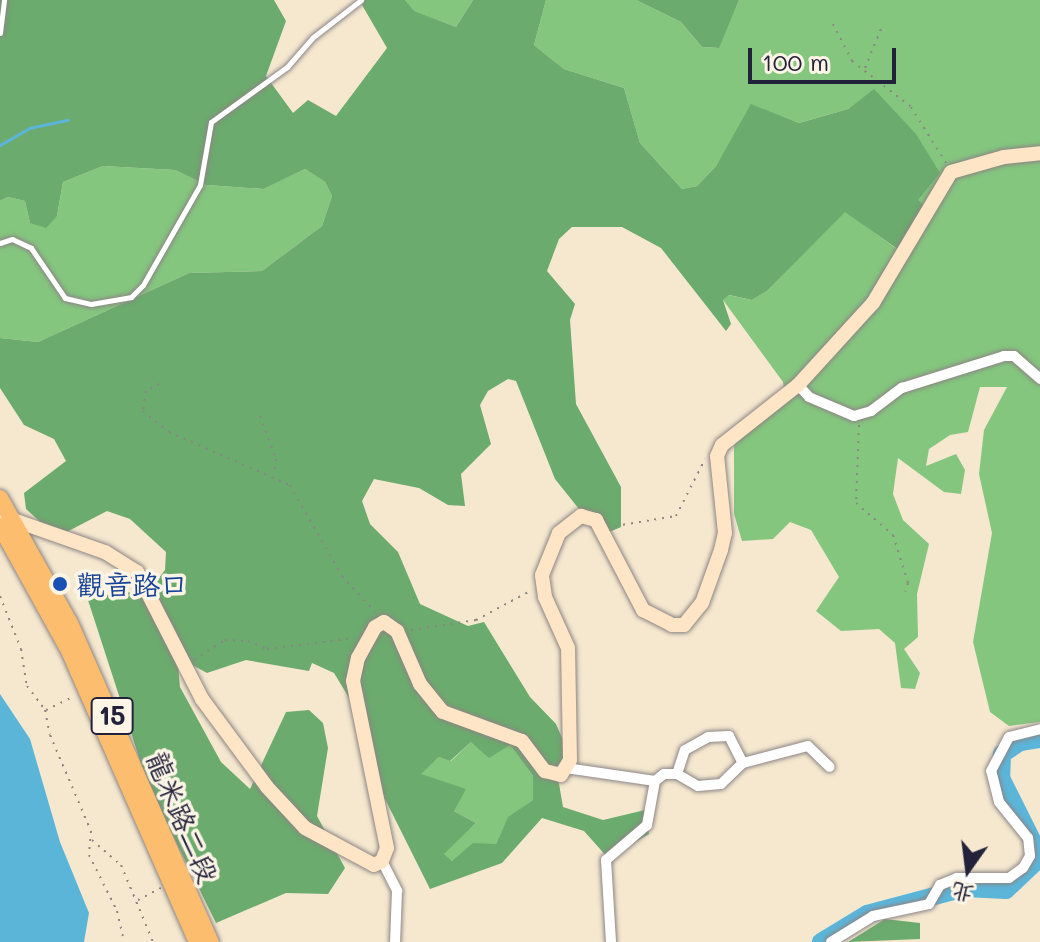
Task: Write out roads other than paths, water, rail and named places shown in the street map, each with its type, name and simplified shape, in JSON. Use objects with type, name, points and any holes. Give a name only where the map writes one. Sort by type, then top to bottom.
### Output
[{"type":"main road","name":"龍米路二段","points":[[0,498],[3,520],[87,691],[168,885],[197,942]]},
{"type":"main road","name":"龍米路二段","points":[[3,520],[82,647],[211,942]]},
{"type":"street","points":[[566,768],[568,648],[543,583],[548,556],[571,521],[589,516],[600,527],[643,610],[672,625],[684,625],[702,603],[725,533],[717,456],[729,436],[798,385],[873,303],[951,172],[1004,157],[1040,153]]},
{"type":"street","points":[[798,385],[838,413],[859,416],[902,388],[1004,356],[1014,356],[1040,379]]},
{"type":"street","points":[[3,520],[105,552],[137,572],[186,670],[229,739],[305,828],[360,862],[382,861]]},
{"type":"street","points":[[395,942],[397,891],[382,861],[385,835],[353,681],[367,640],[384,622],[397,631],[420,684],[443,712],[522,741],[554,777],[566,768],[655,781]]},
{"type":"street","points":[[831,942],[873,916],[930,898],[957,878],[997,880],[1023,868],[1030,856],[1028,838],[999,802],[991,771],[997,750],[1009,737],[1040,729]]},
{"type":"street","points":[[677,774],[685,750],[708,737],[729,736],[743,763]]},
{"type":"street","points":[[611,942],[606,860],[647,825],[655,781],[664,774],[677,774],[698,786],[721,784],[743,763],[808,746],[830,767]]},
{"type":"lane","points":[[0,33],[4,0]]},
{"type":"lane","points":[[0,243],[12,239],[31,248],[65,298],[91,304],[131,297],[143,285],[200,185],[211,122],[287,67],[312,38],[361,0]]},
{"type":"water","points":[[0,694],[30,739],[60,842],[89,913],[84,942],[0,942]]},
{"type":"waterway","points":[[0,145],[29,128],[68,120]]},
{"type":"waterway","points":[[1040,739],[1020,742],[1002,754],[1001,778],[1040,856]]},
{"type":"waterway","points":[[821,942],[867,914],[965,888],[1006,890],[1040,858]]},
{"type":"place","name":"觀音路口","points":[[60,584]]}]
